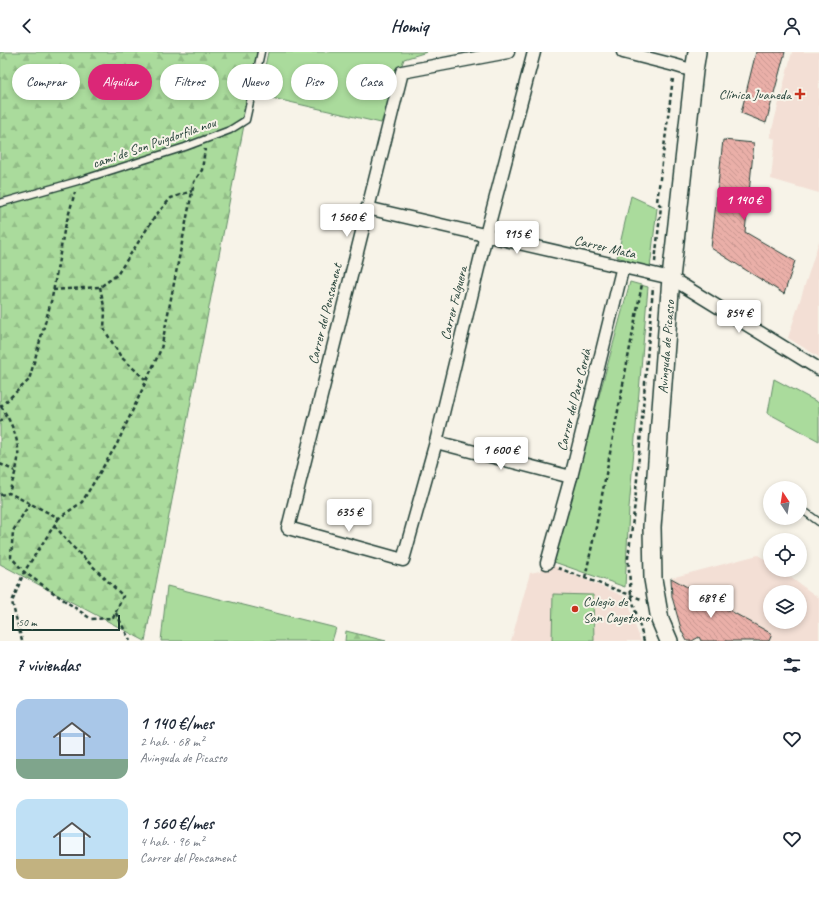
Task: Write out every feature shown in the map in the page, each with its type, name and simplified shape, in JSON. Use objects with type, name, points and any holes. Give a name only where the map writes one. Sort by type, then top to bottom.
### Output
[{"type":"street","name":"Carrer del Pensament","points":[[403,560],[288,528],[402,72],[508,52]]},
{"type":"street","name":"Carrer Falguera","points":[[403,560],[436,442],[486,235],[534,52]]},
{"type":"street","points":[[624,52],[694,71]]},
{"type":"street","name":"Avinguda de Picasso","points":[[669,641],[660,620],[653,579],[652,527],[672,278],[694,71],[698,52]]},
{"type":"street","name":"Carrer Mata","points":[[367,208],[672,278],[819,369]]},
{"type":"street","name":"Carrer del Pare Cerdà","points":[[547,564],[571,478],[623,266]]},
{"type":"street","points":[[436,442],[571,478]]},
{"type":"lane","name":"camí de Son Puigdorfila nou","points":[[0,203],[78,182],[230,130],[246,120],[261,52]]},
{"type":"lane","points":[[807,513],[819,522]]},
{"type":"path","points":[[22,641],[12,602],[24,572],[59,518],[82,502],[118,444],[161,349],[192,191],[194,182],[202,170],[207,138]]},
{"type":"path","points":[[9,493],[18,460],[18,442],[10,421],[1,407],[29,380],[53,290],[64,231],[78,182]]},
{"type":"path","points":[[53,290],[100,287],[117,276],[156,215],[171,198],[192,191]]},
{"type":"path","points":[[585,578],[644,272]]},
{"type":"path","points":[[100,287],[105,311],[104,329],[121,357],[147,381]]},
{"type":"path","points":[[0,422],[6,415]]},
{"type":"path","points":[[0,464],[15,471]]},
{"type":"path","points":[[0,494],[9,493],[59,518]]},
{"type":"path","points":[[30,503],[13,531],[10,557],[24,572],[91,619],[113,618],[123,596],[72,546],[54,525]]},
{"type":"path","points":[[547,564],[657,604]]},
{"type":"path","points":[[116,613],[130,641]]},
{"type":"shaded area","name":"Clínica Juaneda","points":[[792,52],[819,52],[819,193],[771,179],[775,139],[770,137]]},
{"type":"shaded area","points":[[819,241],[819,357],[788,338]]},
{"type":"shaded area","points":[[758,555],[763,558],[763,577],[790,577],[801,585],[763,585],[763,629],[807,629],[807,589],[819,598],[819,641],[769,641],[772,634],[671,578]]},
{"type":"shaded area","name":"Colegio de San Cayetano","points":[[547,563],[628,598],[633,620],[641,641],[511,641],[530,573],[540,571]]},
{"type":"green space","points":[[0,52],[258,52],[256,64],[227,64],[227,100],[249,100],[145,641],[0,564]]},
{"type":"green space","points":[[268,52],[427,52],[404,59],[397,78],[397,64],[346,64],[346,100],[389,100],[381,123],[281,100],[283,100],[283,64],[265,64]]},
{"type":"green space","points":[[631,196],[657,208],[650,268],[617,257]]},
{"type":"green space","points":[[630,282],[648,287],[629,508],[625,587],[554,562]]},
{"type":"green space","points":[[774,379],[819,403],[819,441],[768,413]]},
{"type":"green space","points":[[167,586],[336,628],[332,641],[161,641]]},
{"type":"green space","points":[[553,594],[593,595],[594,641],[552,641]]},
{"type":"green space","points":[[346,631],[386,641],[345,641]]},
{"type":"building","points":[[756,52],[785,52],[766,123],[741,113]]},
{"type":"building","points":[[723,140],[754,143],[745,232],[795,261],[784,294],[711,248]]},
{"type":"building","points":[[671,578],[772,634],[769,641],[701,641],[699,637],[692,641],[687,641],[682,632],[672,597]]},
{"type":"place","name":"Clínica Juaneda","points":[[800,94]]},
{"type":"place","name":"Colegio de San Cayetano","points":[[575,609]]}]
